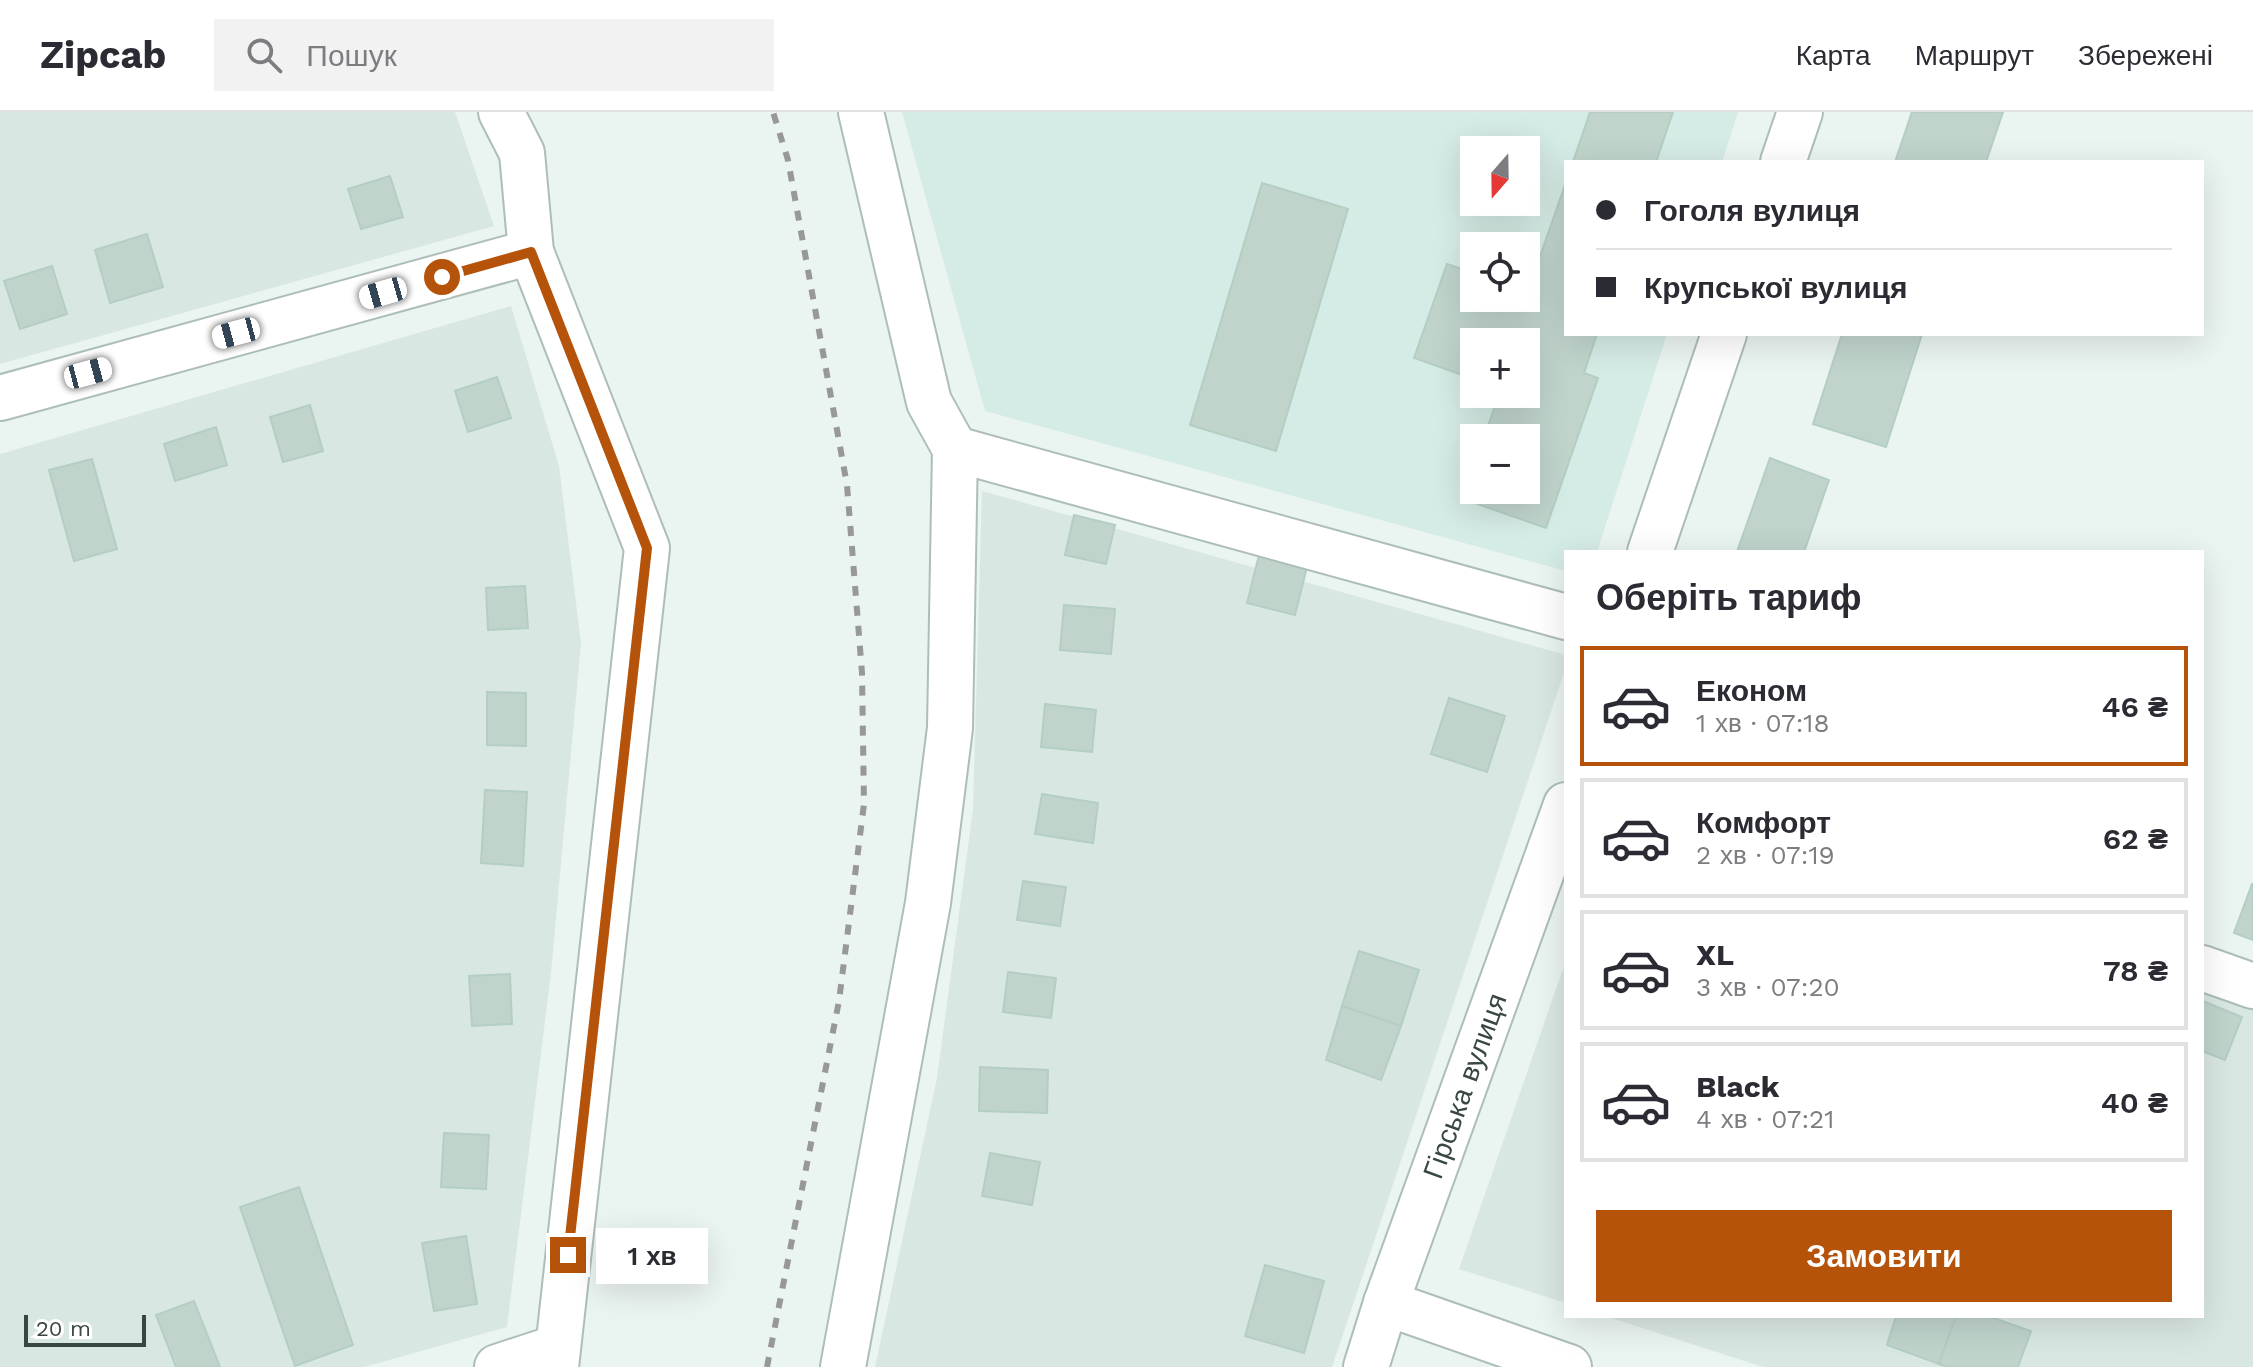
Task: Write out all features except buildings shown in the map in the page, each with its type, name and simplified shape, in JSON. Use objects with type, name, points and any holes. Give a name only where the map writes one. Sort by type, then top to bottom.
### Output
[{"type":"street","points":[[497,1367],[557,1357],[647,548],[531,252],[522,153],[501,112]]},
{"type":"street","points":[[843,1367],[928,903],[950,728],[955,449],[929,402],[861,112]]},
{"type":"street","points":[[1784,160],[1800,112]]},
{"type":"street","points":[[0,398],[531,252]]},
{"type":"street","points":[[1651,550],[1723,336]]},
{"type":"street","points":[[955,449],[1564,616]]},
{"type":"street","name":"Гірська вулиця","points":[[1366,1367],[1386,1303],[1564,811]]},
{"type":"street","points":[[2204,969],[2253,986]]},
{"type":"street","points":[[1386,1303],[1569,1367]]},
{"type":"shaded area","points":[[0,112],[455,112],[494,226],[0,364]]},
{"type":"shaded area","points":[[902,112],[1738,112],[1723,160],[1564,160],[1564,336],[1666,336],[1598,550],[1564,550],[1564,570],[985,411]]},
{"type":"shaded area","points":[[511,306],[559,466],[581,643],[551,973],[507,1327],[364,1367],[0,1367],[0,454]]},
{"type":"shaded area","points":[[982,491],[1564,654],[1564,673],[1332,1367],[875,1367],[937,1078],[973,809]]},
{"type":"shaded area","points":[[1564,966],[1564,1302],[1459,1269]]},
{"type":"shaded area","points":[[2204,993],[2253,1009],[2253,1367],[1763,1367],[1611,1318],[2204,1318]]},
{"type":"railway","points":[[767,1367],[839,1001],[864,804],[862,673],[847,485],[788,160],[773,112]]},
{"type":"route","points":[[442,277],[531,252],[647,548],[568,1255]]}]
